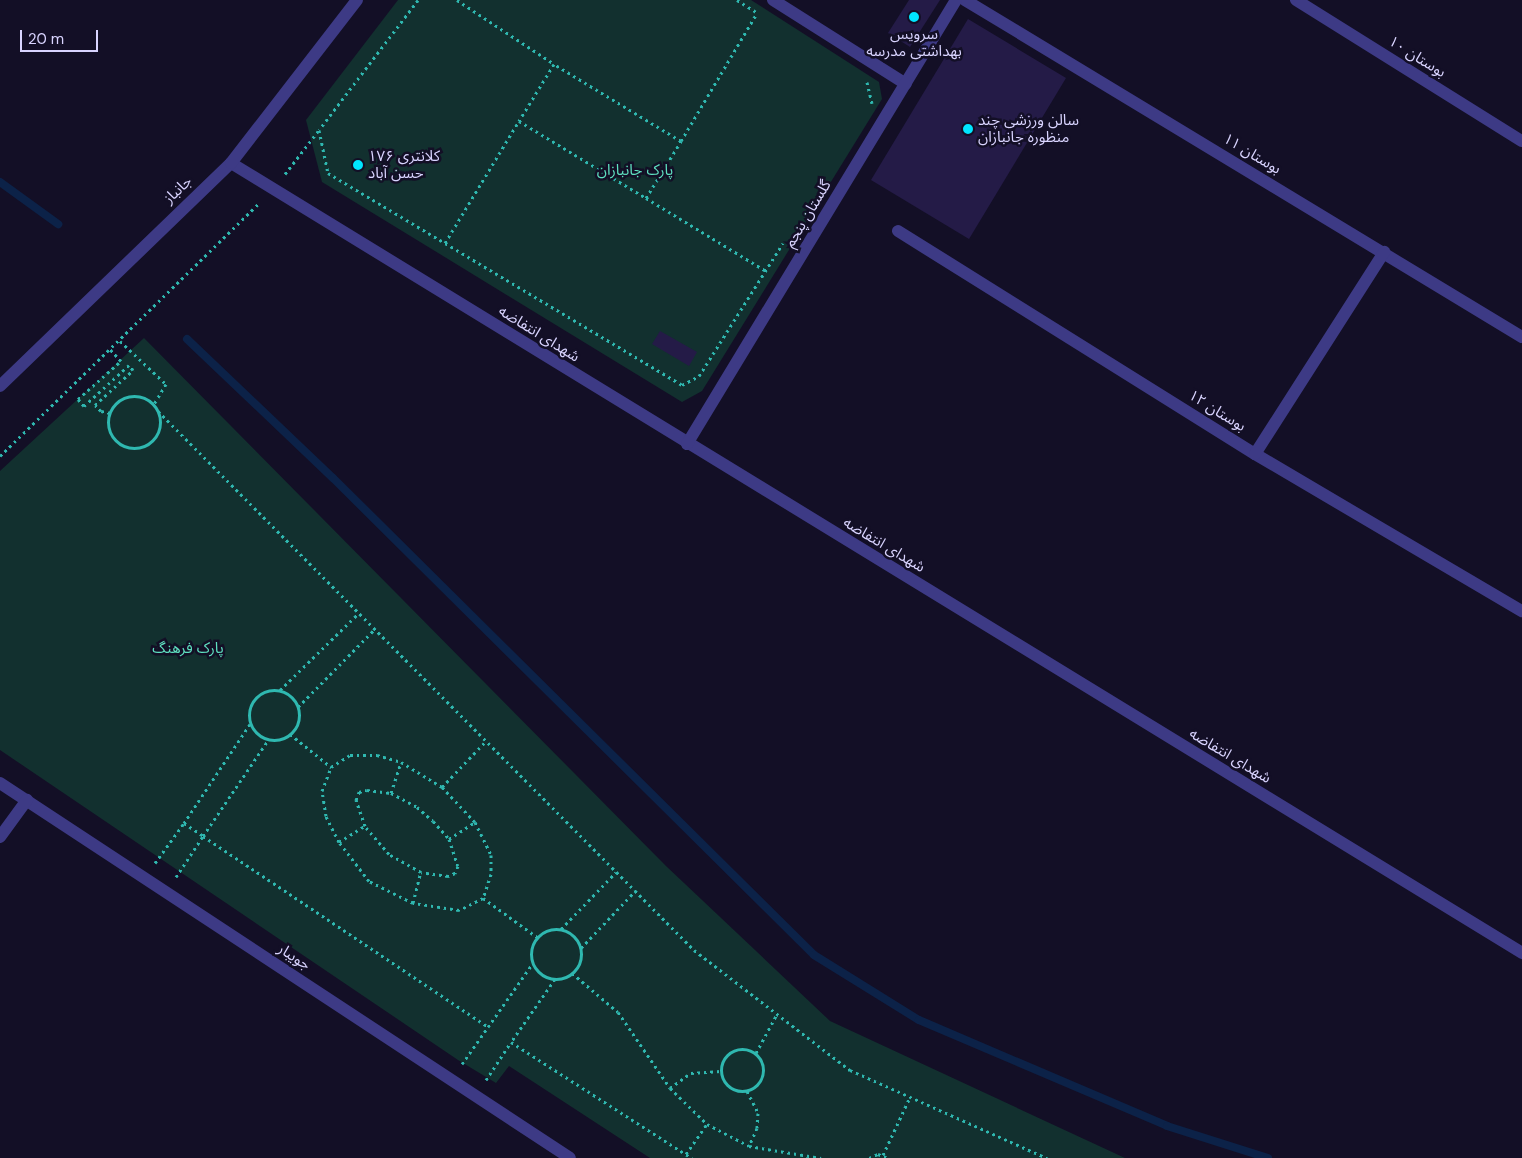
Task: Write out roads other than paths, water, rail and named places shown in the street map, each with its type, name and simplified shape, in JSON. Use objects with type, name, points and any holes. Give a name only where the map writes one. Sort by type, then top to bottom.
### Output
[{"type":"street","name":"جانباز","points":[[0,386],[231,162],[357,0]]},
{"type":"street","points":[[773,0],[906,84]]},
{"type":"street","name":"گلستان پنجم","points":[[687,444],[956,0]]},
{"type":"street","name":"بوستان ۱۱","points":[[965,0],[1522,337]]},
{"type":"street","name":"بوستان ۱۰","points":[[1296,0],[1522,141]]},
{"type":"street","name":"شهدای انتفاضه","points":[[231,162],[687,444],[1522,953]]},
{"type":"street","name":"بوستان ۱۲","points":[[898,231],[1255,454],[1522,612]]},
{"type":"street","points":[[1255,454],[1384,252]]},
{"type":"street","name":"جویبار","points":[[0,783],[570,1158]]},
{"type":"street","points":[[0,837],[27,800]]},
{"type":"waterway","points":[[0,182],[58,224]]},
{"type":"waterway","points":[[187,339],[333,478],[814,955],[919,1020],[1167,1126],[1268,1158]]},
{"type":"place","name":"سرویس بهداشتی مدرسه","points":[[914,17]]},
{"type":"place","name":"سالن ورزشی چند منظوره جانبازان","points":[[968,129]]},
{"type":"place","name":"کلانتری ۱۷۶ حسن آباد","points":[[358,165]]},
{"type":"park label","name":"پارک جانبازان","points":[[635,171]]},
{"type":"park label","name":"پارک فرهنگ","points":[[188,649]]}]
